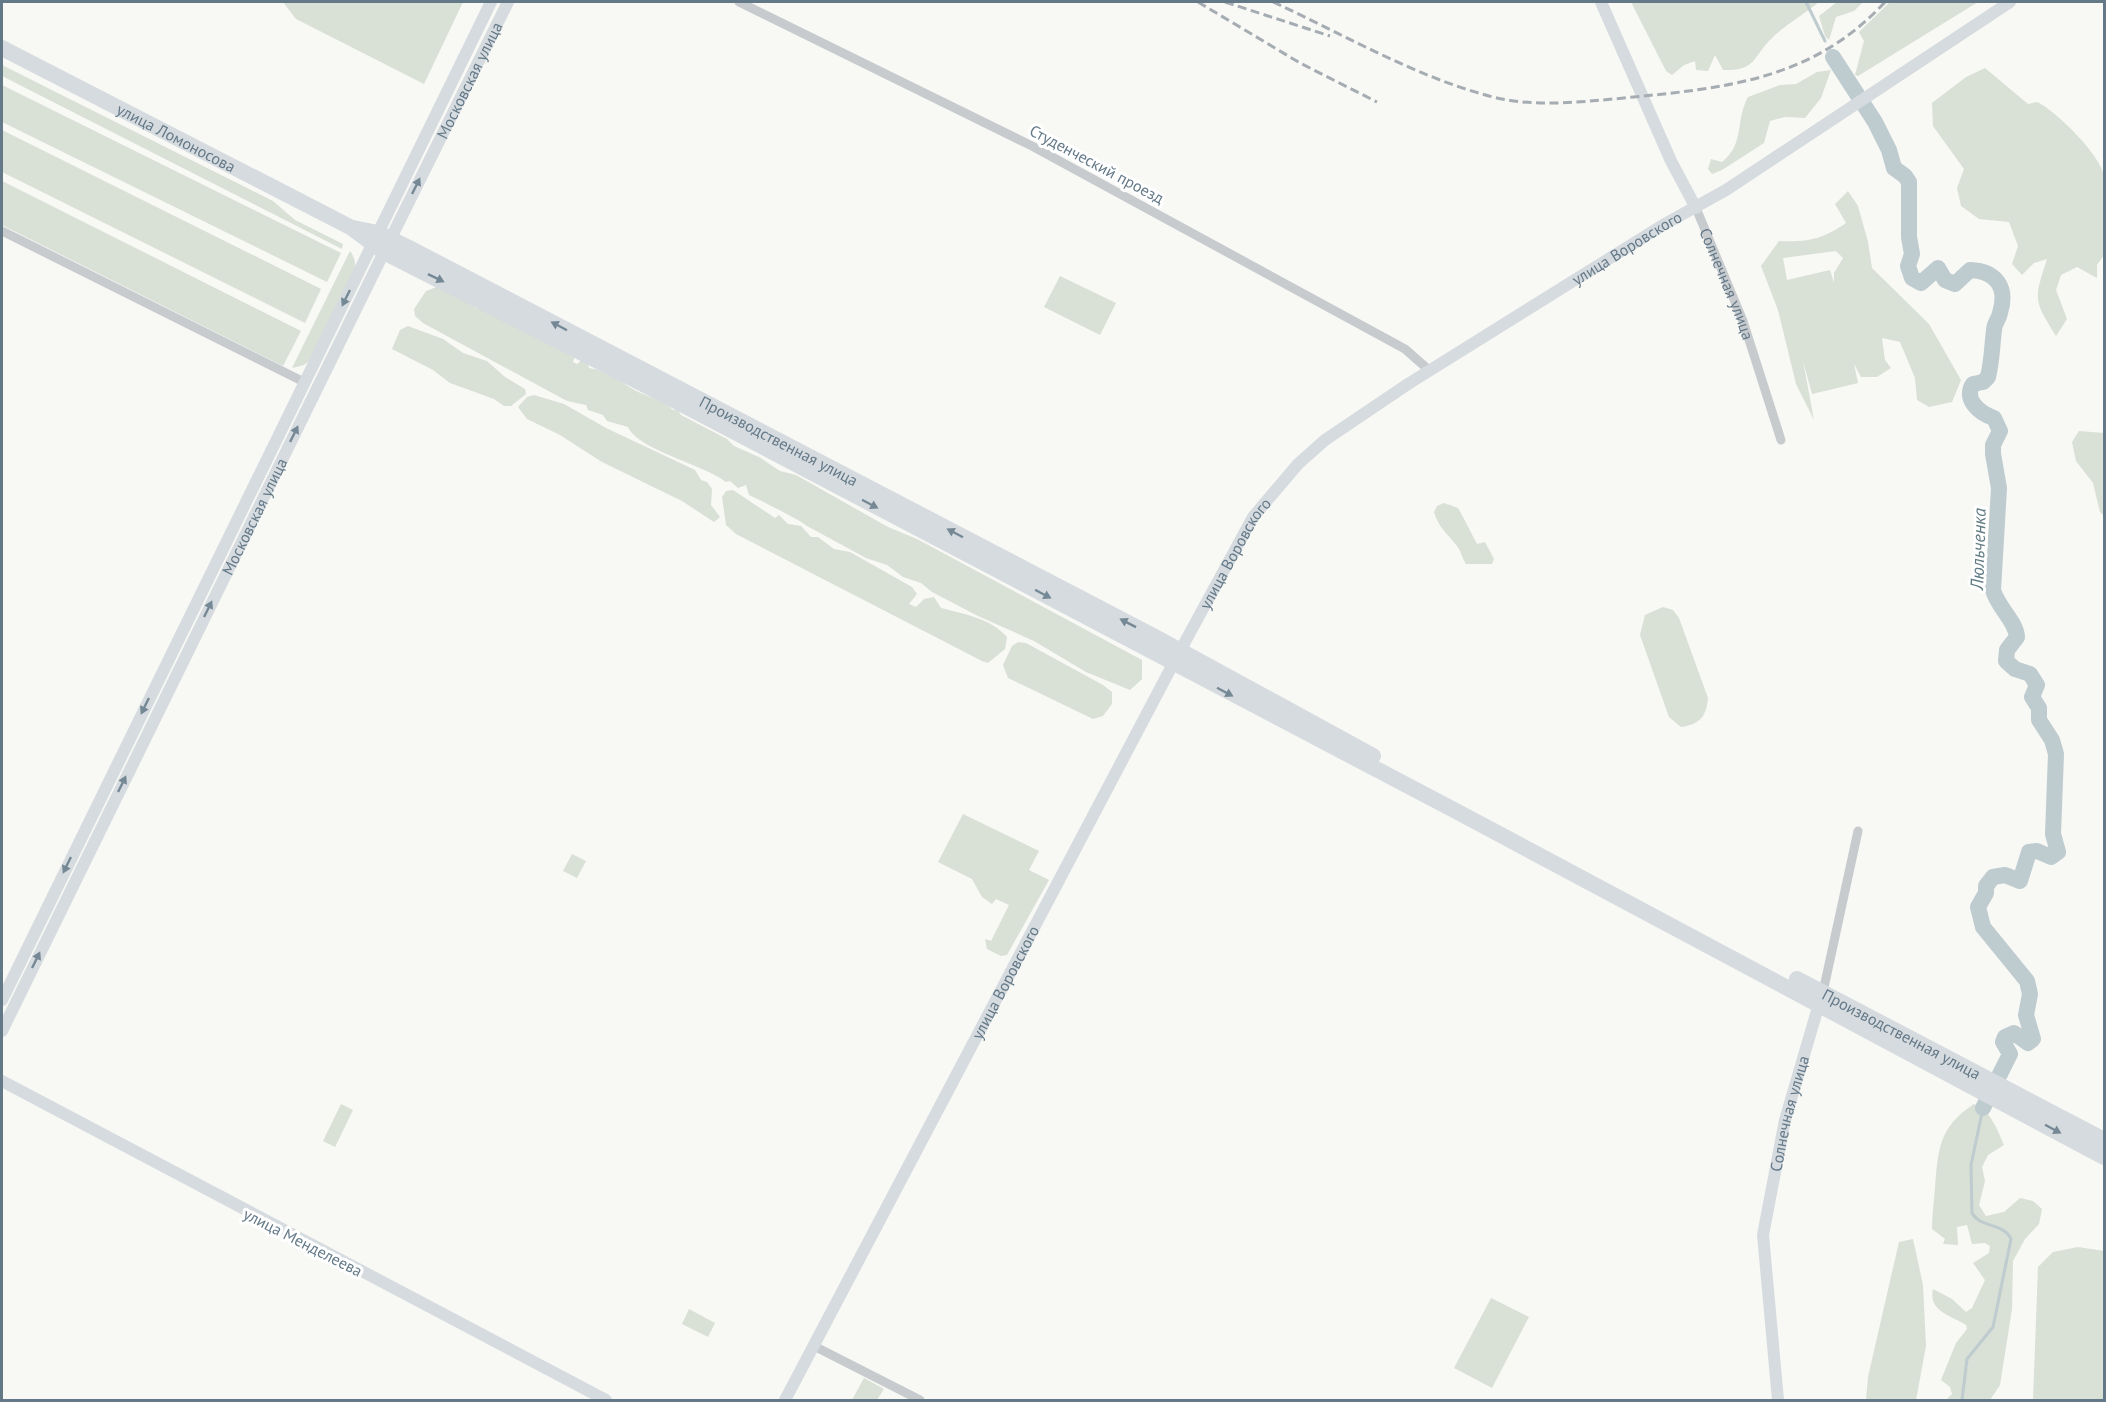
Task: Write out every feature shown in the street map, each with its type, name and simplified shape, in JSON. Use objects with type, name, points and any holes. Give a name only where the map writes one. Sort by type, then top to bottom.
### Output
[{"type":"highway","name":"улица Ломоносова","points":[[2,48],[381,242]]},
{"type":"highway","name":"Производственная улица","points":[[381,242],[1701,928],[1821,998],[1983,1084],[2104,1140]]},
{"type":"highway","name":"Производственная улица","points":[[1177,657],[1708,945],[1821,998]]},
{"type":"highway","name":"Производственная улица","points":[[2005,1095],[2104,1157]]},
{"type":"main road","name":"Московская улица","points":[[2,1031],[316,389],[491,2]]},
{"type":"main road","name":"Московская улица","points":[[2,1000],[5,985],[304,382],[508,2]]},
{"type":"main road","name":"Солнечная улица","points":[[1601,2],[1640,85],[1671,161],[1696,207]]},
{"type":"main road","name":"улица Воровского","points":[[785,1401],[1234,549],[1271,492],[1324,440],[1653,231],[1741,179],[2010,2]]},
{"type":"main road","points":[[304,382],[316,389]]},
{"type":"main road","points":[[5,985],[20,992]]},
{"type":"main road","name":"Солнечная улица","points":[[1778,1401],[1763,1235],[1785,1120],[1821,998]]},
{"type":"main road","name":"улица Менделеева","points":[[2,1082],[606,1401]]},
{"type":"street","name":"Студенческий проезд","points":[[739,2],[1032,146],[1405,349],[1430,371]]},
{"type":"street","name":"Солнечная улица","points":[[1696,207],[1743,321],[1781,440]]},
{"type":"street","points":[[2,231],[304,382]]},
{"type":"street","name":"Солнечная улица","points":[[1821,998],[1858,831]]},
{"type":"street","points":[[814,1346],[920,1401]]},
{"type":"shaded area","points":[[283,2],[463,2],[424,84],[296,19]]},
{"type":"shaded area","points":[[1631,2],[1819,2],[1776,34],[1748,66],[1723,70],[1715,55],[1708,71],[1696,70],[1695,61],[1684,65],[1672,75],[1666,71]]},
{"type":"shaded area","points":[[1837,2],[1863,2],[1854,11],[1836,17],[1829,40],[1825,36],[1819,16]]},
{"type":"shaded area","points":[[1890,2],[1978,2],[1858,76],[1855,75],[1864,41],[1859,32]]},
{"type":"shaded area","points":[[2,65],[273,201],[295,220],[343,244],[342,249],[2,76]]},
{"type":"shaded area","points":[[1985,68],[2028,104],[2037,102],[2065,123],[2095,157],[2104,176],[2104,255],[2097,265],[2097,278],[2077,267],[2061,275],[2056,290],[2067,319],[2056,336],[2043,314],[2038,299],[2047,259],[2034,263],[2022,275],[2012,264],[2018,246],[2009,222],[1979,219],[1961,206],[1957,188],[1964,169],[1933,126],[1932,103],[1966,77]]},
{"type":"shaded area","points":[[1831,70],[1821,98],[1805,118],[1785,117],[1770,121],[1764,143],[1712,174],[1708,169],[1711,159],[1722,162],[1734,148],[1748,97],[1780,85],[1796,84],[1817,72]]},
{"type":"shaded area","points":[[2,85],[341,253],[327,282],[2,122]]},
{"type":"shaded area","points":[[2,130],[321,289],[305,323],[2,172]]},
{"type":"shaded area","points":[[2,181],[301,331],[283,366],[2,225]]},
{"type":"shaded area","points":[[1848,191],[1858,206],[1868,242],[1872,268],[1929,324],[1961,380],[1952,402],[1929,407],[1917,400],[1915,378],[1900,342],[1882,338],[1885,360],[1891,368],[1877,377],[1861,377],[1854,364],[1858,383],[1812,394],[1803,361],[1814,420],[1796,384],[1778,310],[1761,266],[1779,241],[1814,239],[1846,223],[1835,204]],"holes":[[[1836,251],[1843,258],[1834,273],[1834,283],[1830,270],[1787,280],[1783,258]]]},
{"type":"shaded area","points":[[350,251],[355,265],[343,298],[309,361],[292,368]]},
{"type":"shaded area","points":[[1060,276],[1116,303],[1100,335],[1044,307]]},
{"type":"shaded area","points":[[445,284],[477,309],[487,309],[575,356],[573,362],[577,364],[582,360],[587,361],[589,368],[606,373],[636,391],[673,410],[678,410],[681,415],[727,439],[734,446],[759,457],[780,471],[796,475],[888,527],[917,539],[1142,660],[1142,679],[1130,690],[1086,672],[1034,641],[978,616],[932,592],[921,583],[903,577],[887,565],[866,558],[749,495],[746,485],[738,488],[730,481],[726,482],[703,469],[658,450],[634,435],[628,427],[607,421],[603,415],[588,410],[586,405],[567,401],[423,323],[415,316],[414,309],[426,291]]},
{"type":"shaded area","points":[[408,326],[443,339],[463,353],[487,361],[505,377],[525,389],[526,394],[511,406],[504,406],[494,399],[450,383],[433,370],[392,349],[400,330]]},
{"type":"shaded area","points":[[534,395],[564,404],[606,428],[695,470],[701,480],[707,482],[712,489],[711,505],[720,517],[714,522],[682,501],[602,462],[560,435],[527,419],[518,407],[527,397]]},
{"type":"shaded area","points":[[2079,431],[2104,433],[2104,516],[2100,512],[2093,483],[2076,461],[2072,442]]},
{"type":"shaded area","points":[[733,490],[775,518],[779,515],[788,524],[801,526],[811,537],[818,537],[834,549],[850,552],[912,587],[917,594],[909,604],[916,607],[924,599],[934,597],[941,608],[993,625],[1007,637],[1005,649],[988,663],[982,661],[736,534],[726,525],[722,497],[726,491]]},
{"type":"shaded area","points":[[1444,503],[1458,508],[1477,544],[1485,542],[1494,559],[1492,564],[1466,564],[1434,512],[1437,506]]},
{"type":"shaded area","points":[[1663,607],[1673,610],[1679,618],[1708,698],[1704,715],[1697,722],[1681,727],[1669,717],[1640,635],[1645,615]]},
{"type":"shaded area","points":[[1018,642],[1026,643],[1112,692],[1112,704],[1103,716],[1093,719],[1008,678],[1003,665],[1012,646]]},
{"type":"shaded area","points":[[963,814],[1039,851],[1029,870],[1049,880],[1007,955],[1001,956],[987,949],[985,939],[991,941],[1009,905],[996,899],[992,904],[982,897],[972,879],[938,862]]},
{"type":"shaded area","points":[[572,854],[586,861],[577,878],[563,871]]},
{"type":"shaded area","points":[[341,1104],[353,1110],[335,1147],[323,1141]]},
{"type":"shaded area","points":[[1974,1104],[1989,1116],[2004,1145],[1988,1155],[1982,1167],[1985,1181],[1979,1205],[1986,1216],[2004,1212],[2020,1198],[2033,1201],[2042,1209],[2039,1224],[2025,1239],[2013,1261],[2012,1309],[2000,1385],[1990,1400],[1946,1400],[1952,1394],[1950,1387],[1941,1380],[1956,1343],[1967,1329],[1966,1325],[1937,1307],[1932,1296],[1933,1289],[1952,1299],[1966,1312],[1972,1308],[1985,1280],[1973,1263],[1989,1253],[1990,1246],[1985,1243],[1972,1244],[1967,1225],[1957,1227],[1958,1245],[1943,1244],[1945,1239],[1932,1229],[1936,1174],[1939,1150],[1947,1130],[1962,1113]]},
{"type":"shaded area","points":[[1913,1239],[1923,1285],[1926,1346],[1916,1400],[1866,1400],[1868,1377],[1899,1242]]},
{"type":"shaded area","points":[[2078,1247],[2104,1251],[2104,1400],[2033,1400],[2038,1267],[2053,1252]]},
{"type":"shaded area","points":[[1491,1298],[1529,1317],[1492,1388],[1454,1368]]},
{"type":"shaded area","points":[[689,1309],[715,1323],[708,1337],[682,1324]]},
{"type":"shaded area","points":[[864,1378],[884,1389],[877,1400],[852,1400]]},
{"type":"waterway","name":"Люльченка","points":[[1806,2],[1825,41]]},
{"type":"waterway","name":"Люльченка","points":[[1833,57],[1875,122],[1889,150],[1894,168],[1909,182],[1909,237],[1912,254],[1908,266],[1912,278],[1921,283],[1938,268],[1945,280],[1955,284],[1970,270],[1979,271],[1987,273],[1998,282],[2002,295],[2002,304],[1994,328],[1988,377],[1983,382],[1973,384],[1970,395],[1978,409],[1994,418],[2000,431],[1993,445],[1999,488],[1993,590],[2016,631],[2017,637],[2007,650],[2006,661],[2015,669],[2030,674],[2037,685],[2032,697],[2039,708],[2039,720],[2052,740],[2056,754],[2053,834],[2058,852],[2051,857],[2037,851],[2029,852],[2020,881],[2005,875],[1993,877],[1986,886],[1986,893],[1978,907],[1983,927],[2027,981],[2030,994],[2026,1015],[2033,1039],[2028,1043],[2014,1033],[2005,1037],[2003,1042],[2010,1054],[1983,1108]]},
{"type":"waterway","points":[[1962,1400],[1967,1359],[1993,1327],[2011,1239],[2003,1230],[1980,1221],[1972,1213],[1971,1165],[1983,1108]]},
{"type":"railway","points":[[1198,2],[1300,63],[1377,102]]},
{"type":"railway","points":[[1225,2],[1330,36]]},
{"type":"railway","points":[[1273,2],[1379,54],[1461,88],[1506,100],[1540,103],[1590,101],[1697,90],[1765,76],[1827,49],[1857,28],[1885,2]]}]
